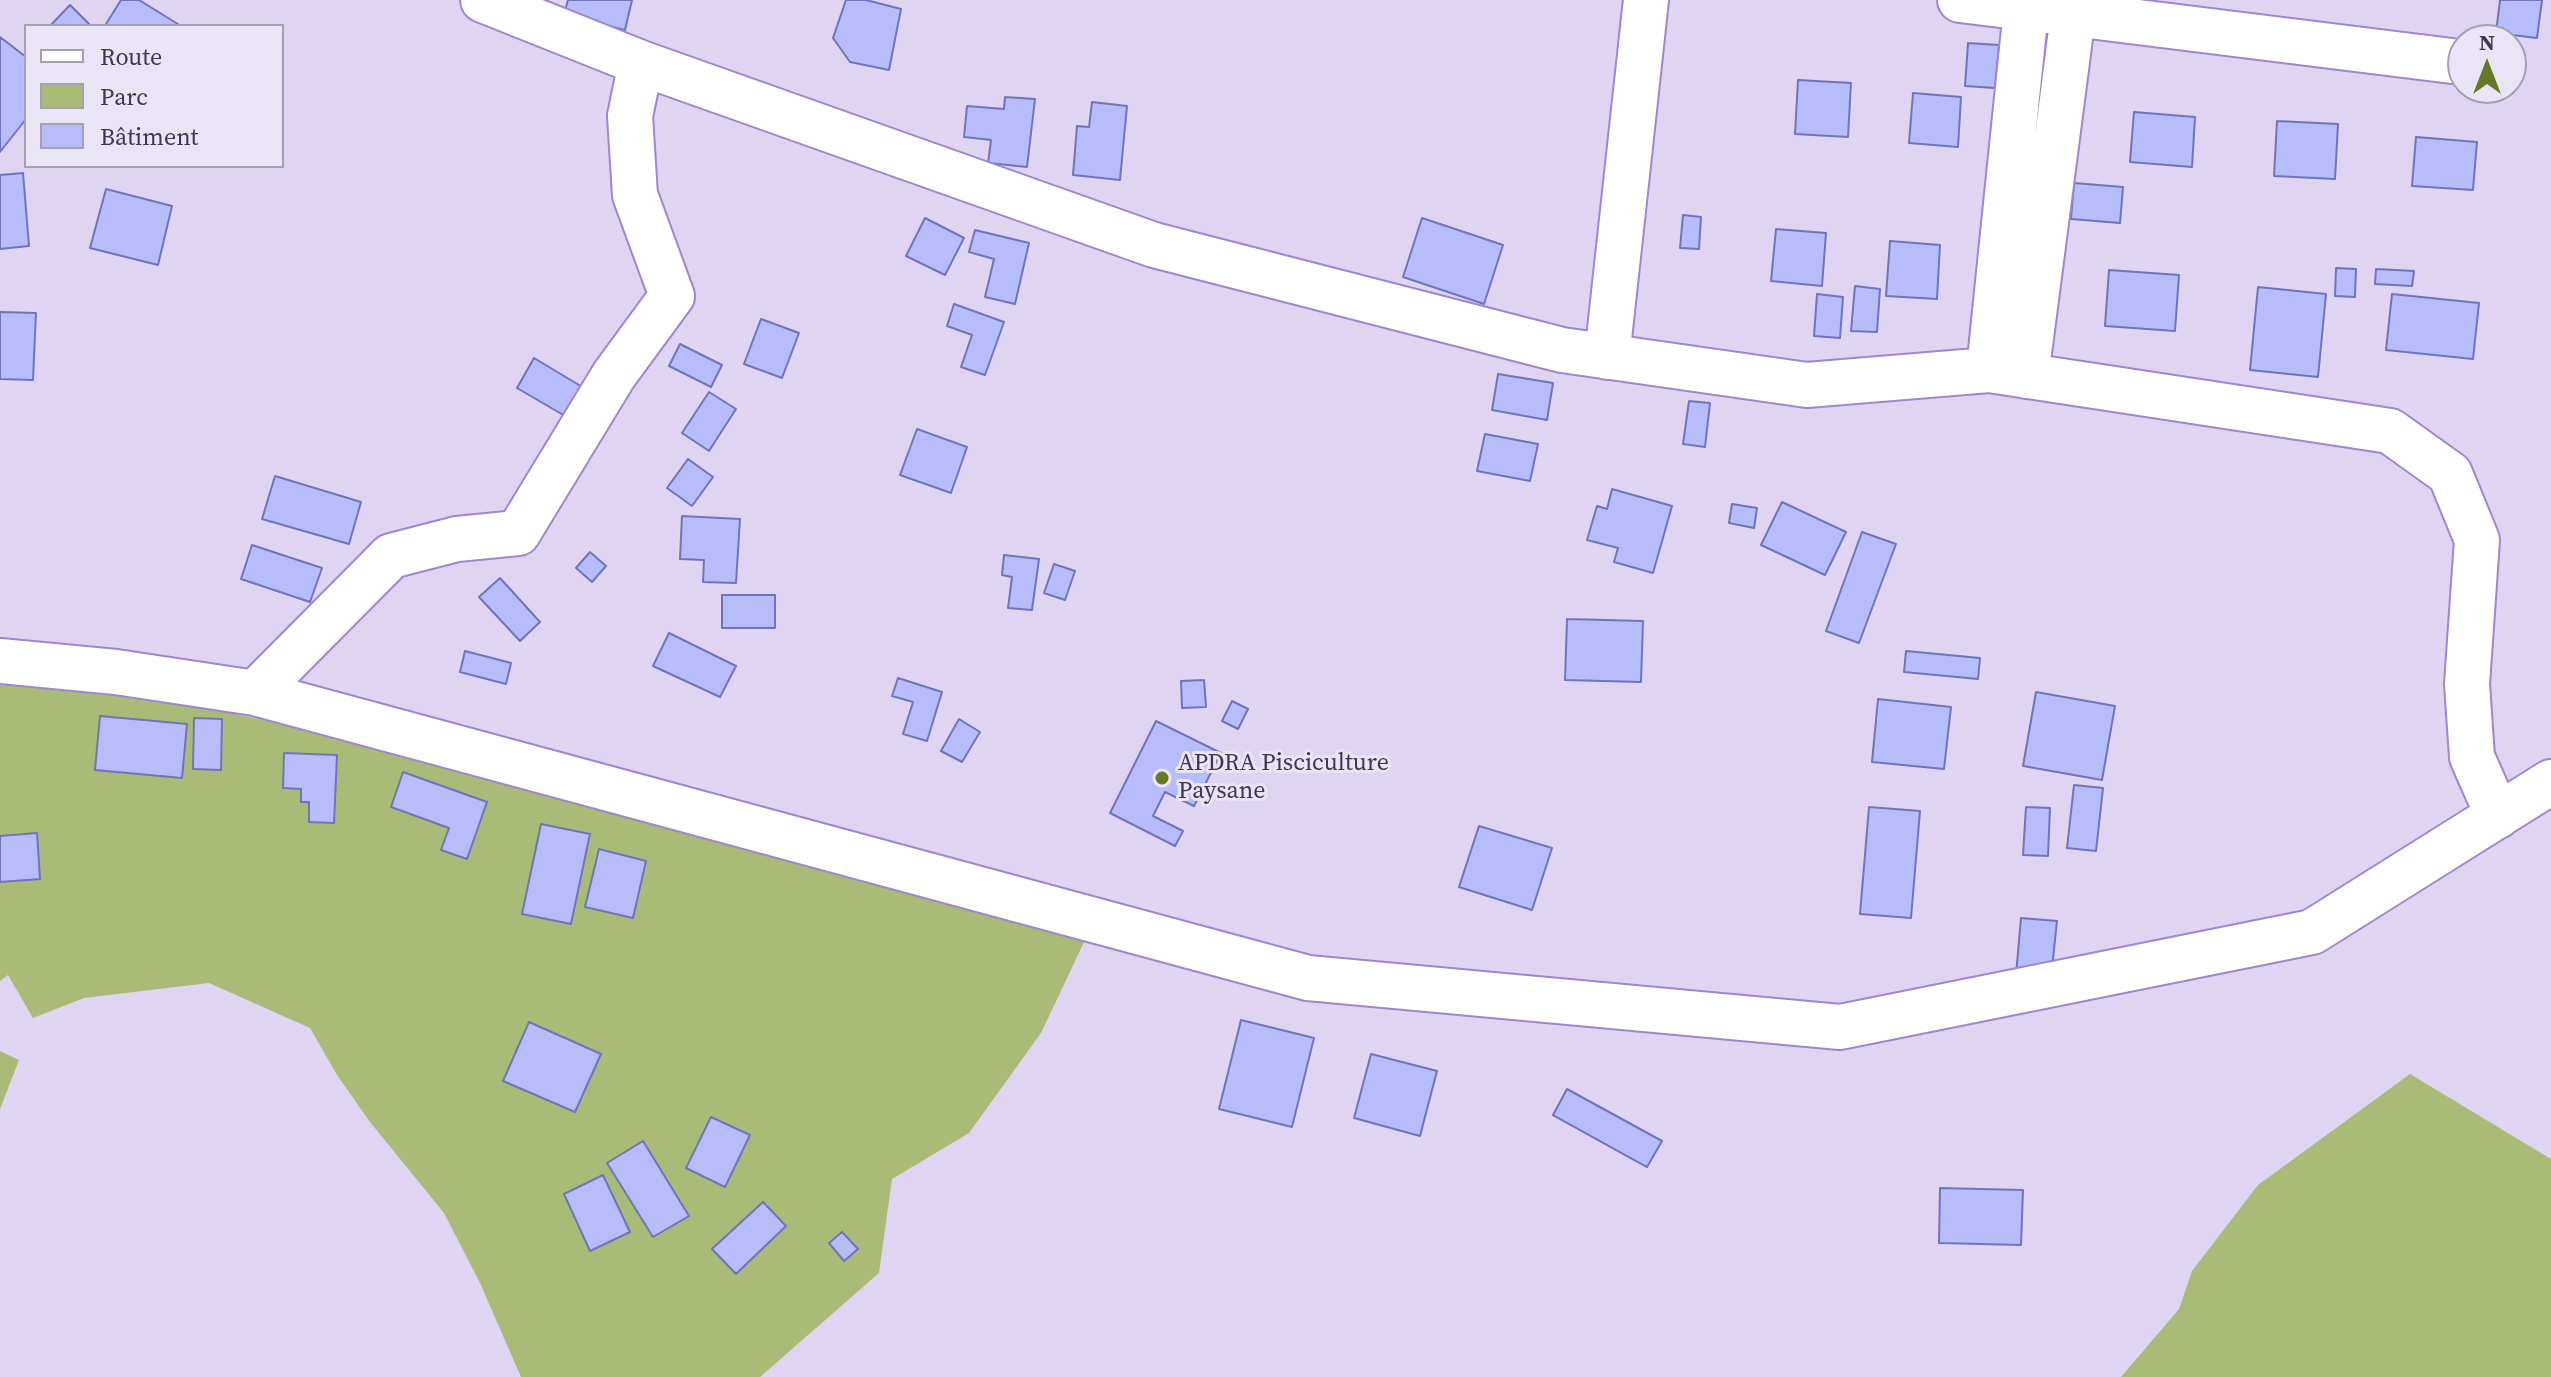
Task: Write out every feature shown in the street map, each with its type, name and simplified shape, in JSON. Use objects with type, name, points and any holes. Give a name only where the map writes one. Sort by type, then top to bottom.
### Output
[{"type":"street","points":[[483,0],[641,63],[1154,245],[1562,350],[1807,385],[2007,373],[2390,431],[2450,474],[2477,540],[2467,684],[2472,757],[2498,816]]},
{"type":"street","points":[[1607,357],[1646,0]]},
{"type":"street","points":[[1960,0],[2073,7],[2447,60]]},
{"type":"street","points":[[2007,373],[2027,4]]},
{"type":"street","points":[[2007,373],[2073,7]]},
{"type":"street","points":[[255,693],[391,556],[457,539],[518,533],[614,375],[672,296],[635,195],[630,116],[641,63]]},
{"type":"street","points":[[0,661],[116,672],[255,693],[1308,978],[1840,1027],[2312,932],[2551,782]]},
{"type":"green space","points":[[0,684],[122,689],[290,726],[1086,938],[1041,1033],[969,1133],[892,1179],[879,1273],[760,1377],[521,1377],[480,1283],[444,1213],[370,1122],[337,1075],[310,1028],[209,983],[84,998],[33,1018],[8,975],[0,981]]},
{"type":"green space","points":[[0,1051],[19,1060],[0,1109]]},
{"type":"green space","points":[[2410,1074],[2551,1159],[2551,1377],[2121,1377],[2179,1309],[2192,1271],[2258,1185]]},
{"type":"building","points":[[121,0],[139,0],[178,24],[106,24]]},
{"type":"building","points":[[568,0],[632,0],[625,30],[564,15]]},
{"type":"building","points":[[846,0],[866,0],[901,9],[889,70],[850,62],[833,38]]},
{"type":"building","points":[[2500,0],[2542,0],[2537,38],[2527,37],[2527,24],[2497,24]]},
{"type":"building","points":[[70,5],[89,24],[52,24]]},
{"type":"building","points":[[0,37],[24,55],[24,122],[0,152]]},
{"type":"building","points":[[1968,43],[1999,45],[1995,88],[1965,86]]},
{"type":"building","points":[[1798,80],[1851,83],[1848,137],[1795,134]]},
{"type":"building","points":[[1913,93],[1961,97],[1958,147],[1909,143]]},
{"type":"building","points":[[1005,97],[1035,99],[1027,167],[988,163],[991,140],[964,137],[967,106],[1004,109]]},
{"type":"building","points":[[1092,102],[1127,106],[1120,180],[1073,175],[1077,126],[1089,127]]},
{"type":"building","points":[[2134,112],[2195,117],[2192,167],[2130,162]]},
{"type":"building","points":[[2277,121],[2338,124],[2335,179],[2274,176]]},
{"type":"building","points":[[2416,137],[2477,142],[2473,190],[2412,186]]},
{"type":"building","points":[[23,173],[29,246],[0,249],[0,175]]},
{"type":"building","points":[[2074,183],[2123,187],[2120,223],[2071,219]]},
{"type":"building","points":[[106,189],[172,206],[158,265],[90,248]]},
{"type":"building","points":[[1683,215],[1701,217],[1699,249],[1680,248]]},
{"type":"building","points":[[925,218],[964,238],[945,275],[906,256]]},
{"type":"building","points":[[1422,218],[1503,245],[1484,304],[1403,277]]},
{"type":"building","points":[[1776,229],[1826,233],[1822,286],[1771,281]]},
{"type":"building","points":[[975,230],[1029,243],[1015,304],[985,297],[994,259],[969,252]]},
{"type":"building","points":[[1890,241],[1940,245],[1937,299],[1886,296]]},
{"type":"building","points":[[2336,268],[2356,269],[2355,297],[2335,296]]},
{"type":"building","points":[[2376,269],[2414,271],[2412,286],[2375,284]]},
{"type":"building","points":[[2109,270],[2179,275],[2175,331],[2105,326]]},
{"type":"building","points":[[1855,286],[1880,289],[1877,332],[1851,331]]},
{"type":"building","points":[[2258,287],[2326,294],[2318,377],[2250,370]]},
{"type":"building","points":[[1817,294],[1843,297],[1840,338],[1814,336]]},
{"type":"building","points":[[2392,294],[2479,303],[2473,359],[2386,350]]},
{"type":"building","points":[[954,304],[1004,322],[985,375],[961,367],[972,335],[947,326]]},
{"type":"building","points":[[0,312],[36,313],[33,380],[0,379]]},
{"type":"building","points":[[761,319],[799,333],[782,378],[744,364]]},
{"type":"building","points":[[680,344],[722,365],[711,387],[669,366]]},
{"type":"building","points":[[534,358],[594,394],[577,423],[517,388]]},
{"type":"building","points":[[1498,374],[1553,383],[1547,420],[1492,410]]},
{"type":"building","points":[[709,392],[736,409],[709,451],[682,433]]},
{"type":"building","points":[[1689,401],[1710,403],[1705,447],[1683,444]]},
{"type":"building","points":[[917,429],[967,447],[951,493],[900,475]]},
{"type":"building","points":[[1485,434],[1538,444],[1530,481],[1477,471]]},
{"type":"building","points":[[688,459],[713,477],[692,506],[667,488]]},
{"type":"building","points":[[275,476],[361,502],[349,544],[262,519]]},
{"type":"building","points":[[1612,489],[1672,506],[1653,573],[1614,562],[1618,548],[1587,540],[1597,506],[1607,509]]},
{"type":"building","points":[[1782,502],[1846,532],[1825,575],[1761,545]]},
{"type":"building","points":[[1732,504],[1757,508],[1754,528],[1729,523]]},
{"type":"building","points":[[682,516],[740,519],[736,583],[703,582],[704,560],[680,559]]},
{"type":"building","points":[[1862,532],[1896,544],[1859,643],[1826,631]]},
{"type":"building","points":[[252,545],[322,568],[310,602],[241,579]]},
{"type":"building","points":[[590,552],[606,566],[592,582],[576,568]]},
{"type":"building","points":[[1004,555],[1039,559],[1032,610],[1008,608],[1012,577],[1002,575]]},
{"type":"building","points":[[1054,564],[1075,571],[1065,600],[1044,593]]},
{"type":"building","points":[[500,578],[540,622],[520,641],[479,597]]},
{"type":"building","points":[[722,595],[775,595],[775,628],[722,628]]},
{"type":"building","points":[[1567,619],[1643,621],[1641,682],[1565,680]]},
{"type":"building","points":[[669,633],[736,666],[720,697],[653,666]]},
{"type":"building","points":[[465,651],[511,663],[506,684],[460,672]]},
{"type":"building","points":[[1906,651],[1980,658],[1978,679],[1904,672]]},
{"type":"building","points":[[898,678],[942,692],[927,741],[903,734],[913,702],[892,696]]},
{"type":"building","points":[[1204,680],[1206,707],[1182,708],[1181,681]]},
{"type":"building","points":[[2036,692],[2115,706],[2102,780],[2023,766]]},
{"type":"building","points":[[1878,699],[1951,707],[1944,769],[1872,762]]},
{"type":"building","points":[[1232,701],[1248,709],[1238,729],[1222,721]]},
{"type":"building","points":[[100,716],[187,724],[182,778],[95,770]]},
{"type":"building","points":[[194,718],[222,719],[221,770],[193,769]]},
{"type":"building","points":[[959,719],[980,732],[962,762],[941,751]]},
{"type":"building","points":[[1156,721],[1221,753],[1194,806],[1165,792],[1153,816],[1183,831],[1175,846],[1110,813]]},
{"type":"building","points":[[284,753],[337,755],[334,823],[309,822],[309,802],[301,802],[301,789],[283,788]]},
{"type":"building","points":[[403,772],[487,802],[467,859],[441,850],[449,828],[391,807]]},
{"type":"building","points":[[2074,785],[2103,788],[2096,851],[2067,848]]},
{"type":"building","points":[[1869,807],[1920,811],[1911,918],[1860,914]]},
{"type":"building","points":[[2026,807],[2050,808],[2048,856],[2023,855]]},
{"type":"building","points":[[541,824],[590,834],[571,924],[522,914]]},
{"type":"building","points":[[1479,826],[1552,848],[1532,910],[1459,887]]},
{"type":"building","points":[[37,833],[40,879],[0,882],[0,836]]},
{"type":"building","points":[[599,849],[646,861],[633,918],[585,907]]},
{"type":"building","points":[[2021,918],[2057,921],[2051,978],[2016,975]]},
{"type":"building","points":[[1241,1020],[1314,1038],[1292,1127],[1219,1109]]},
{"type":"building","points":[[529,1022],[601,1054],[575,1112],[503,1081]]},
{"type":"building","points":[[1371,1054],[1437,1071],[1420,1136],[1354,1118]]},
{"type":"building","points":[[1567,1089],[1662,1141],[1647,1167],[1553,1115]]},
{"type":"building","points":[[711,1117],[750,1135],[725,1187],[686,1168]]},
{"type":"building","points":[[643,1141],[689,1216],[653,1237],[607,1163]]},
{"type":"building","points":[[603,1175],[630,1232],[590,1251],[564,1194]]},
{"type":"building","points":[[1940,1188],[2023,1190],[2021,1245],[1939,1243]]},
{"type":"building","points":[[763,1202],[786,1226],[736,1274],[712,1249]]},
{"type":"building","points":[[842,1232],[858,1249],[844,1261],[829,1243]]},
{"type":"place","name":"APDRA Pisciculture Paysane","points":[[1162,778]]}]
